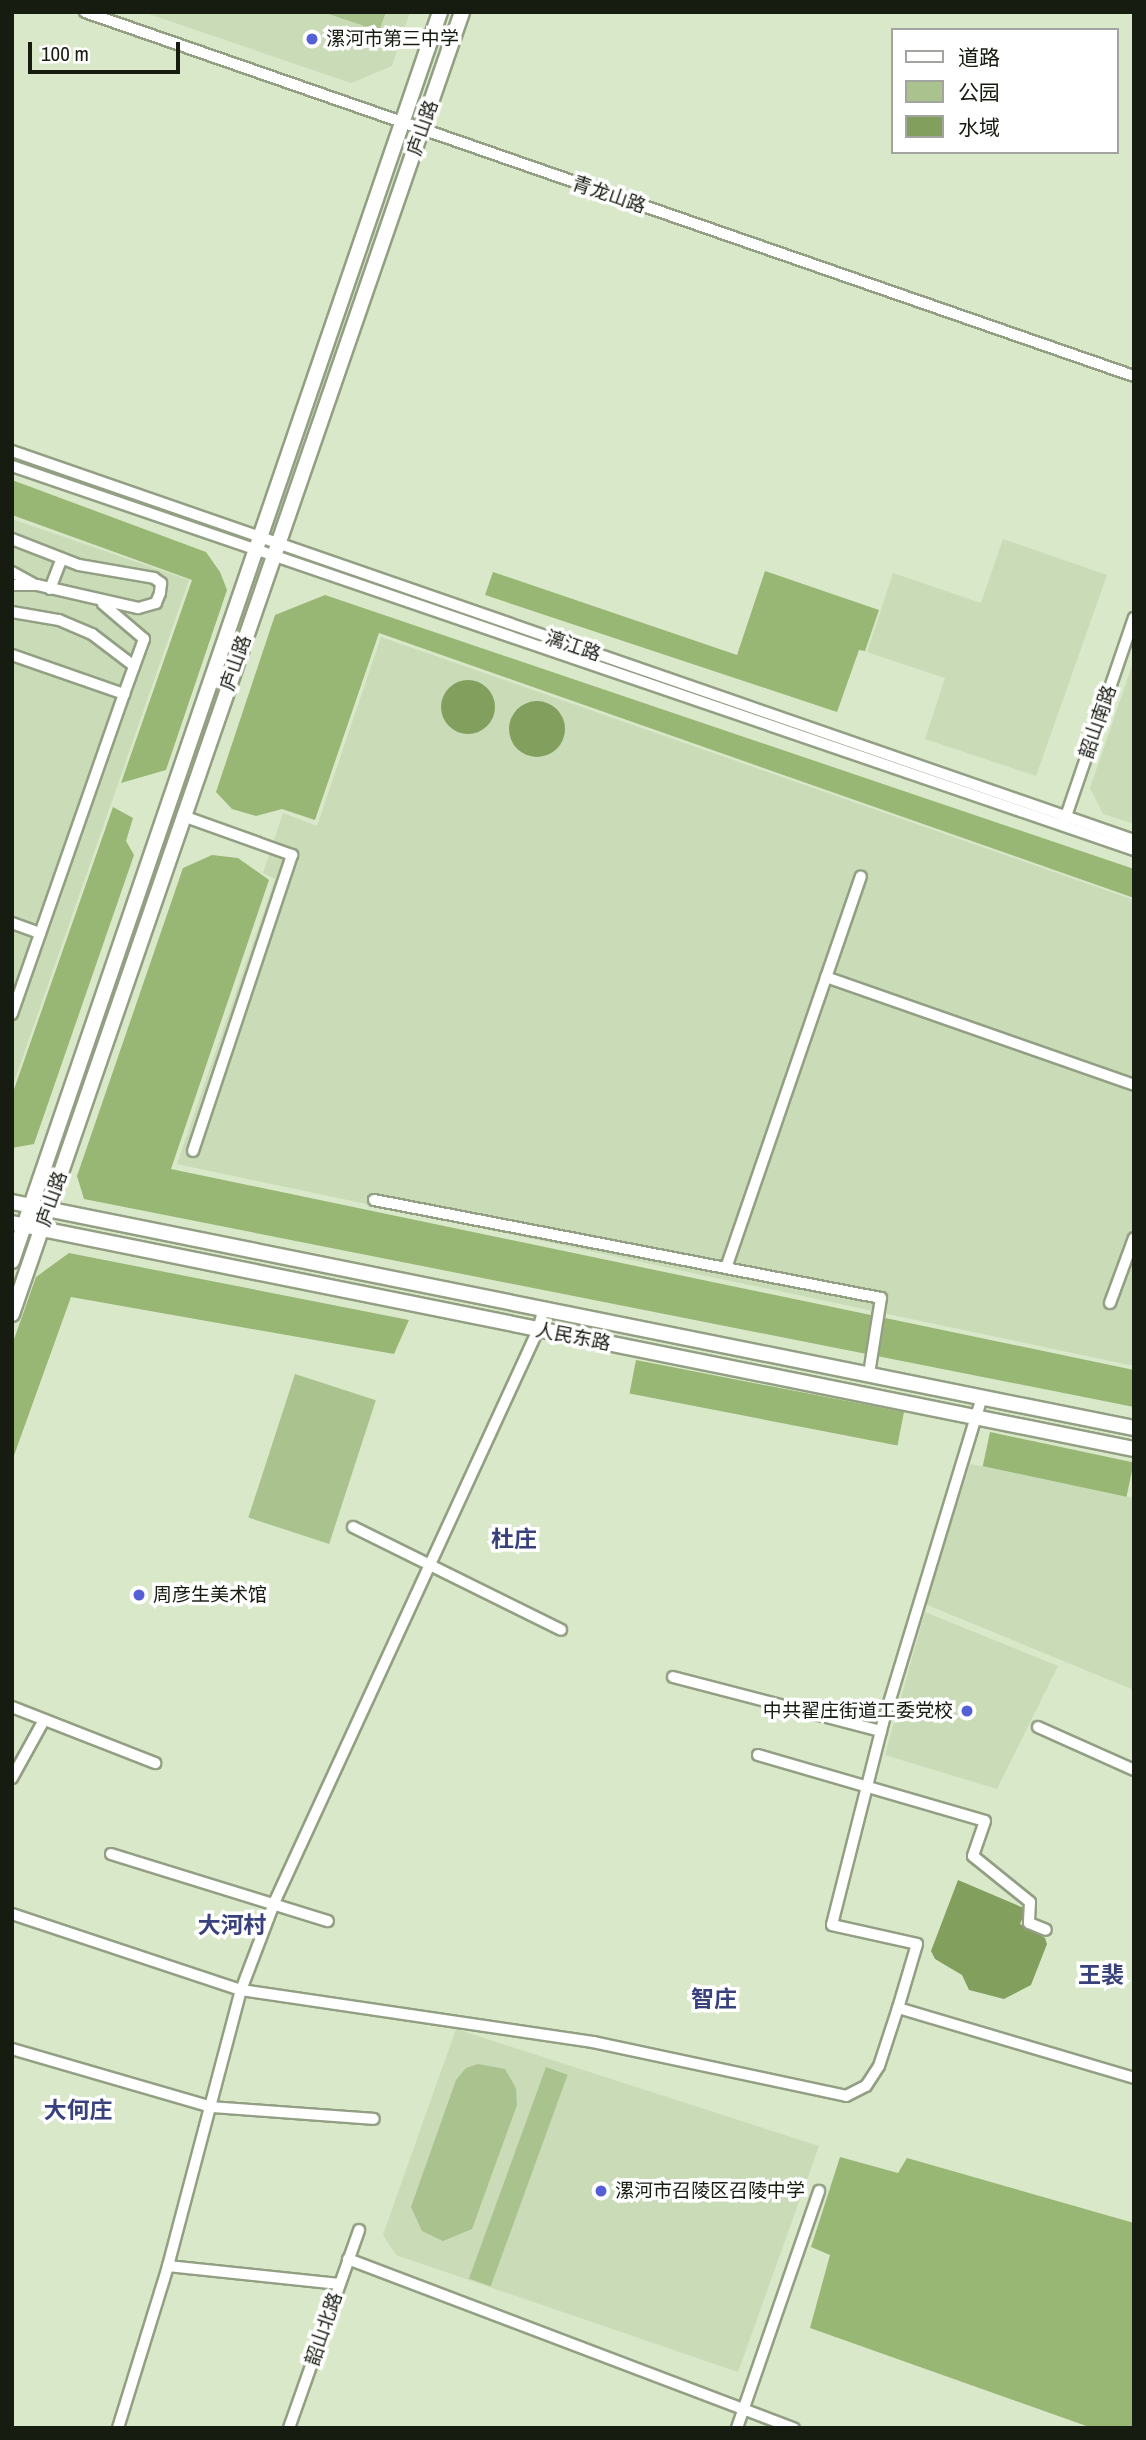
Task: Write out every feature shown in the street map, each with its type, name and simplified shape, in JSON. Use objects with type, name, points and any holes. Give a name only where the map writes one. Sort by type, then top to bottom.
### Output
[{"type":"main road","name":"庐山路","points":[[12,1261],[18,1224],[32,1206],[440,12]]},
{"type":"main road","name":"庐山路","points":[[12,1314],[462,12]]},
{"type":"main road","points":[[167,811],[183,816]]},
{"type":"main road","name":"人民东路","points":[[12,1202],[1134,1428]]},
{"type":"main road","name":"人民东路","points":[[18,1224],[1134,1449]]},
{"type":"street","name":"青龙山路","points":[[85,12],[1134,376]]},
{"type":"street","name":"漓江路","points":[[12,452],[275,551],[1064,820],[1134,840]]},
{"type":"street","name":"漓江路","points":[[12,466],[258,544]]},
{"type":"street","points":[[12,539],[61,560],[160,583],[156,603],[127,606],[50,589],[12,572]]},
{"type":"street","points":[[50,589],[61,560]]},
{"type":"street","points":[[12,585],[37,585]]},
{"type":"street","points":[[12,1014],[144,639],[123,618],[98,601]]},
{"type":"street","points":[[123,618],[127,606]]},
{"type":"street","points":[[12,612],[59,620],[92,634],[134,666]]},
{"type":"street","name":"韶山南路","points":[[1064,820],[1134,618]]},
{"type":"street","points":[[12,655],[124,694]]},
{"type":"street","points":[[183,816],[292,855],[193,1151]]},
{"type":"street","name":"漓江路","points":[[1064,820],[1134,850]]},
{"type":"street","points":[[726,1268],[861,877]]},
{"type":"street","points":[[12,923],[40,933]]},
{"type":"street","points":[[826,977],[1134,1085]]},
{"type":"street","points":[[374,1200],[881,1298],[869,1374]]},
{"type":"street","points":[[1110,1303],[1134,1238]]},
{"type":"street","points":[[118,2428],[168,2266],[241,1990],[274,1903],[538,1330],[544,1308]]},
{"type":"street","points":[[12,1914],[241,1990],[593,2042],[846,2096],[866,2086],[879,2066],[917,1944],[832,1925],[881,1731],[982,1397]]},
{"type":"street","points":[[353,1527],[428,1567],[561,1630]]},
{"type":"street","points":[[673,1677],[881,1731]]},
{"type":"street","points":[[12,1707],[155,1763]]},
{"type":"street","points":[[12,1778],[44,1720]]},
{"type":"street","points":[[1038,1727],[1134,1770]]},
{"type":"street","points":[[758,1755],[985,1821],[973,1856],[1030,1902],[1029,1923],[1046,1930]]},
{"type":"street","points":[[111,1854],[328,1921]]},
{"type":"street","points":[[898,2008],[1134,2078]]},
{"type":"street","points":[[12,2049],[211,2107],[374,2119]]},
{"type":"street","points":[[737,2428],[819,2191]]},
{"type":"street","name":"韶山北路","points":[[289,2428],[359,2230]]},
{"type":"street","points":[[348,2259],[794,2428]]},
{"type":"street","points":[[168,2266],[340,2284]]},
{"type":"shaded area","name":"漯河市第三中学","points":[[143,12],[410,12],[392,66],[351,83]]},
{"type":"shaded area","points":[[12,480],[206,552],[220,572],[227,590],[166,770],[121,783],[192,580],[12,515]]},
{"type":"shaded area","points":[[12,519],[189,580],[12,1088]]},
{"type":"shaded area","points":[[1003,539],[1107,575],[1036,776],[925,739],[945,678],[867,652],[893,573],[981,603]]},
{"type":"shaded area","points":[[765,571],[879,610],[865,651],[859,650],[837,712],[485,595],[493,572],[737,655]]},
{"type":"shaded area","points":[[325,595],[1134,869],[1134,898],[379,633],[315,820],[282,809],[256,816],[232,809],[216,792],[275,615]]},
{"type":"shaded area","points":[[381,637],[1134,900],[1134,1366],[177,1164],[275,879],[263,873],[283,813],[317,826]]},
{"type":"shaded area","points":[[1134,660],[1134,824],[1103,814],[1090,788]]},
{"type":"shaded area","points":[[113,807],[133,818],[126,841],[134,855],[34,1144],[12,1148],[12,1095]]},
{"type":"shaded area","points":[[212,855],[238,858],[269,880],[171,1169],[1134,1370],[1134,1407],[84,1199],[77,1176],[183,868]]},
{"type":"shaded area","points":[[69,1253],[409,1320],[394,1354],[71,1297],[12,1461],[12,1345],[36,1277]]},
{"type":"shaded area","points":[[636,1360],[904,1412],[897,1445],[630,1393]]},
{"type":"shaded area","points":[[990,1432],[1134,1463],[1127,1497],[983,1466]]},
{"type":"shaded area","points":[[970,1464],[1134,1498],[1134,1690],[925,1604]]},
{"type":"shaded area","name":"中共翟庄街道工委党校","points":[[925,1612],[1058,1666],[997,1789],[885,1755]]},
{"type":"shaded area","name":"漯河市召陵区召陵中学","points":[[456,2029],[819,2146],[738,2372],[396,2255],[383,2235]]},
{"type":"shaded area","points":[[840,2157],[898,2173],[907,2158],[1134,2223],[1134,2428],[1092,2428],[810,2328],[830,2255],[811,2247]]},
{"type":"green space","points":[[323,12],[386,12],[379,31]]},
{"type":"green space","points":[[295,1374],[376,1400],[329,1544],[248,1518]]},
{"type":"green space","points":[[478,2064],[505,2069],[516,2088],[517,2105],[472,2229],[443,2241],[422,2231],[411,2207],[456,2080],[466,2068]]},
{"type":"green space","points":[[546,2067],[568,2075],[491,2286],[469,2278]]},
{"type":"water","points":[[468,680],[487,688],[495,707],[487,726],[468,734],[449,726],[441,707],[449,688]]},
{"type":"water","points":[[531,701],[543,701],[557,709],[565,723],[563,740],[557,749],[543,757],[531,757],[514,745],[509,735],[509,723],[521,706]]},
{"type":"water","points":[[958,1880],[1026,1909],[1020,1924],[1045,1938],[1047,1944],[1031,1985],[1004,1999],[969,1990],[962,1975],[935,1959],[931,1951]]},
{"type":"place","name":"漯河市第三中学","points":[[312,39]]},
{"type":"place","name":"周彦生美术馆","points":[[139,1595]]},
{"type":"place","name":"中共翟庄街道工委党校","points":[[967,1711]]},
{"type":"place","name":"漯河市召陵区召陵中学","points":[[601,2191]]},
{"type":"district","name":"杜庄","points":[[514,1539]]},
{"type":"district","name":"大河村","points":[[232,1925]]},
{"type":"district","name":"王裴","points":[[1101,1975]]},
{"type":"district","name":"智庄","points":[[714,1999]]},
{"type":"district","name":"大何庄","points":[[78,2110]]}]
